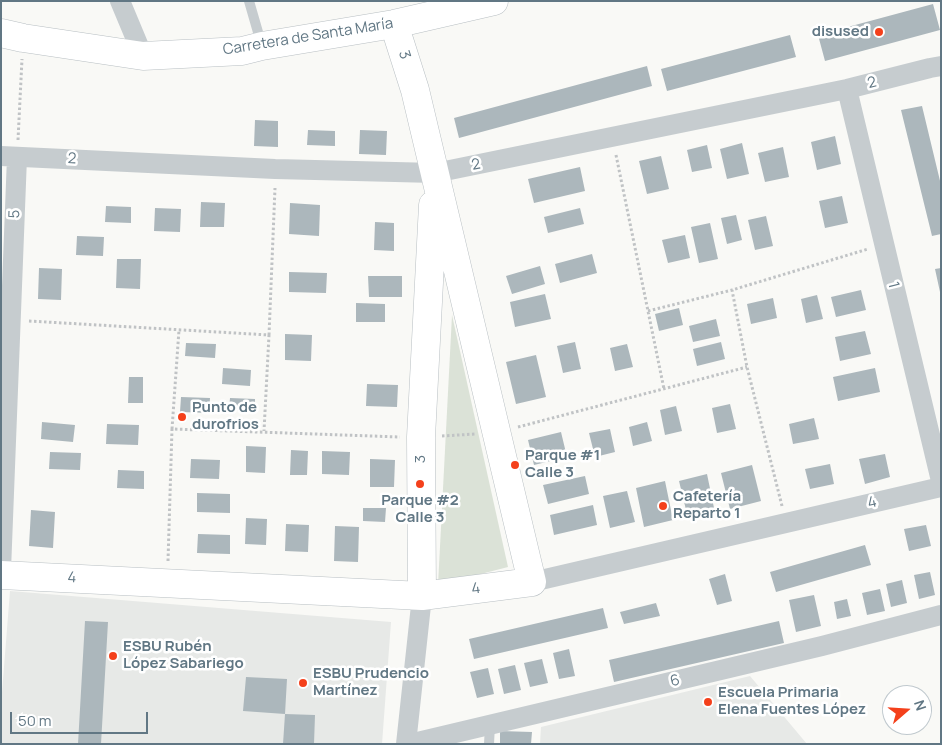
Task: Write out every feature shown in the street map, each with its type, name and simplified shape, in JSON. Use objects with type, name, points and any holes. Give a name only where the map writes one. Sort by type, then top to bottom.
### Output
[{"type":"street","points":[[120,1],[143,56]]},
{"type":"street","name":"Carretera de Santa María","points":[[12,35],[143,56],[242,51],[394,24],[494,1]]},
{"type":"street","name":"3","points":[[394,24],[415,90],[532,582]]},
{"type":"street","name":"2","points":[[9,156],[276,169],[435,173],[847,89],[941,66]]},
{"type":"street","name":"1","points":[[847,89],[941,481]]},
{"type":"street","name":"5","points":[[1,570],[11,320],[9,156]]},
{"type":"street","name":"3","points":[[407,744],[422,596],[421,438],[435,173]]},
{"type":"street","name":"4","points":[[1,575],[422,596],[532,582],[941,487]]},
{"type":"street","name":"6","points":[[407,744],[489,734],[941,615]]},
{"type":"lane","points":[[249,1],[262,46]]},
{"type":"path","points":[[9,156],[12,35]]},
{"type":"path","points":[[612,137],[664,389]]},
{"type":"path","points":[[264,431],[276,169]]},
{"type":"path","points":[[648,310],[732,290],[883,245]]},
{"type":"path","points":[[732,290],[747,367],[787,523]]},
{"type":"path","points":[[11,320],[268,335]]},
{"type":"path","points":[[172,429],[179,330]]},
{"type":"shaded area","points":[[452,315],[508,567],[438,585]]},
{"type":"shaded area","points":[[10,591],[391,622],[382,744],[1,744],[1,705]]},
{"type":"shaded area","name":"Escuela Primaria Elena Fuentes López","points":[[750,676],[807,744],[540,744],[541,727]]},
{"type":"building","name":"disused","points":[[933,4],[940,30],[825,61],[818,35]]},
{"type":"building","points":[[790,35],[796,57],[667,91],[661,69]]},
{"type":"building","points":[[647,66],[652,86],[459,138],[454,118]]},
{"type":"building","points":[[922,106],[941,185],[941,234],[932,236],[901,110]]},
{"type":"building","points":[[255,120],[278,121],[278,147],[254,146]]},
{"type":"building","points":[[308,130],[335,131],[335,146],[307,145]]},
{"type":"building","points":[[360,130],[387,131],[386,155],[359,154]]},
{"type":"building","points":[[835,136],[841,164],[817,170],[811,142]]},
{"type":"building","points":[[742,143],[749,174],[727,179],[720,149]]},
{"type":"building","points":[[707,145],[712,168],[692,172],[687,150]]},
{"type":"building","points":[[783,147],[789,177],[765,182],[758,153]]},
{"type":"building","points":[[661,156],[669,189],[647,194],[639,161]]},
{"type":"building","points":[[580,167],[585,191],[534,203],[528,179]]},
{"type":"building","points":[[842,196],[848,223],[825,228],[819,201]]},
{"type":"building","points":[[201,202],[225,203],[224,227],[200,227]]},
{"type":"building","points":[[290,203],[320,205],[319,236],[289,234]]},
{"type":"building","points":[[106,206],[131,207],[131,223],[105,222]]},
{"type":"building","points":[[155,208],[181,209],[180,232],[154,231]]},
{"type":"building","points":[[580,208],[584,224],[548,233],[544,217]]},
{"type":"building","points":[[736,215],[742,240],[727,244],[721,218]]},
{"type":"building","points":[[766,216],[773,246],[755,250],[748,220]]},
{"type":"building","points":[[375,222],[394,223],[394,251],[374,250]]},
{"type":"building","points":[[710,223],[718,259],[699,263],[691,227]]},
{"type":"building","points":[[685,235],[690,258],[668,263],[662,240]]},
{"type":"building","points":[[77,236],[104,237],[103,256],[76,255]]},
{"type":"building","points":[[592,254],[597,273],[560,283],[555,264]]},
{"type":"building","points":[[117,259],[141,259],[140,289],[116,288]]},
{"type":"building","points":[[540,266],[545,284],[512,294],[506,276]]},
{"type":"building","points":[[39,268],[62,269],[61,300],[38,299]]},
{"type":"building","points":[[941,268],[941,292],[940,292],[935,269]]},
{"type":"building","points":[[289,272],[327,273],[326,293],[289,292]]},
{"type":"building","points":[[368,276],[402,276],[402,297],[369,297]]},
{"type":"building","points":[[861,290],[866,310],[836,317],[831,297]]},
{"type":"building","points":[[545,294],[551,319],[515,327],[510,302]]},
{"type":"building","points":[[817,295],[823,319],[806,323],[801,299]]},
{"type":"building","points":[[773,298],[777,318],[751,324],[747,304]]},
{"type":"building","points":[[356,303],[385,304],[385,322],[356,322]]},
{"type":"building","points":[[679,308],[683,325],[659,331],[655,314]]},
{"type":"building","points":[[716,319],[720,336],[693,342],[689,326]]},
{"type":"building","points":[[865,331],[871,354],[840,361],[835,337]]},
{"type":"building","points":[[285,334],[312,335],[311,361],[285,360]]},
{"type":"building","points":[[575,342],[581,369],[563,373],[557,346]]},
{"type":"building","points":[[721,342],[725,359],[697,366],[693,349]]},
{"type":"building","points":[[186,343],[216,344],[215,358],[185,356]]},
{"type":"building","points":[[627,344],[633,367],[615,371],[610,348]]},
{"type":"building","points":[[536,355],[546,397],[516,404],[506,362]]},
{"type":"building","points":[[223,368],[251,370],[250,386],[222,384]]},
{"type":"building","points":[[875,368],[880,392],[838,401],[833,377]]},
{"type":"building","points":[[129,377],[143,377],[143,403],[128,403]]},
{"type":"building","points":[[367,384],[398,385],[397,407],[366,406]]},
{"type":"building","points":[[181,397],[210,398],[209,413],[180,412]]},
{"type":"building","points":[[230,398],[255,399],[255,411],[229,410]]},
{"type":"building","points":[[730,404],[736,429],[717,433],[712,408]]},
{"type":"building","points":[[676,406],[682,431],[665,435],[660,410]]},
{"type":"building","points":[[814,418],[819,439],[793,444],[789,424]]},
{"type":"building","points":[[42,422],[75,425],[73,442],[41,439]]},
{"type":"building","points":[[647,422],[652,441],[633,446],[629,427]]},
{"type":"building","points":[[107,424],[139,425],[138,445],[106,444]]},
{"type":"building","points":[[610,429],[615,452],[595,457],[589,433]]},
{"type":"building","points":[[561,432],[567,457],[534,465],[528,440]]},
{"type":"building","points":[[246,446],[266,447],[265,473],[246,472]]},
{"type":"building","points":[[291,450],[308,451],[307,475],[290,475]]},
{"type":"building","points":[[322,451],[350,452],[349,475],[322,474]]},
{"type":"building","points":[[50,452],[81,453],[80,470],[49,469]]},
{"type":"building","points":[[885,454],[890,477],[865,484],[859,459]]},
{"type":"building","points":[[191,459],[220,460],[219,479],[190,478]]},
{"type":"building","points":[[370,459],[395,460],[394,487],[370,487]]},
{"type":"building","points":[[830,464],[834,484],[810,489],[805,469]]},
{"type":"building","points":[[752,465],[761,501],[730,509],[721,473]]},
{"type":"building","points":[[118,470],[144,471],[144,489],[117,488]]},
{"type":"building","points":[[707,474],[714,508],[687,514],[679,481]]},
{"type":"building","points":[[585,476],[589,494],[548,504],[543,485]]},
{"type":"building","points":[[665,481],[673,520],[644,527],[636,488]]},
{"type":"building","points":[[627,491],[635,522],[610,528],[603,496]]},
{"type":"building","points":[[197,493],[230,494],[230,513],[197,512]]},
{"type":"building","points":[[593,505],[597,525],[554,535],[550,515]]},
{"type":"building","points":[[363,508],[386,508],[385,522],[363,521]]},
{"type":"building","points":[[31,510],[55,512],[53,548],[29,546]]},
{"type":"building","points":[[246,518],[267,519],[266,545],[245,544]]},
{"type":"building","points":[[286,524],[309,525],[308,552],[285,551]]},
{"type":"building","points":[[926,525],[931,546],[909,551],[904,529]]},
{"type":"building","points":[[335,526],[359,527],[358,562],[334,561]]},
{"type":"building","points":[[198,534],[230,535],[230,554],[197,553]]},
{"type":"building","points":[[865,545],[871,565],[776,592],[770,572]]},
{"type":"building","points":[[930,572],[935,595],[919,599],[914,575]]},
{"type":"building","points":[[725,574],[732,601],[717,605],[709,579]]},
{"type":"building","points":[[902,580],[907,603],[891,607],[886,584]]},
{"type":"building","points":[[880,589],[885,611],[867,615],[862,593]]},
{"type":"building","points":[[814,595],[821,626],[796,632],[789,600]]},
{"type":"building","points":[[847,599],[851,616],[837,619],[834,602]]},
{"type":"building","points":[[656,603],[660,616],[624,624],[620,612]]},
{"type":"building","points":[[603,608],[608,628],[474,659],[469,639]]},
{"type":"building","points":[[85,621],[108,622],[101,744],[78,744]]},
{"type":"building","points":[[779,621],[784,643],[614,682],[609,660]]},
{"type":"building","points":[[569,649],[575,676],[559,679],[553,653]]},
{"type":"building","points":[[542,659],[548,683],[530,687],[524,663]]},
{"type":"building","points":[[515,665],[521,690],[504,694],[498,669]]},
{"type":"building","points":[[488,668],[494,694],[477,698],[470,672]]},
{"type":"building","points":[[246,677],[287,679],[285,714],[243,711]]},
{"type":"building","points":[[285,714],[315,715],[314,744],[283,744]]},
{"type":"building","points":[[500,731],[532,732],[531,744],[500,744]]},
{"type":"place","name":"disused","points":[[879,32]]},
{"type":"place","name":"Punto de durofrios","points":[[182,417]]},
{"type":"place","name":"Parque #1 Calle 3","points":[[515,465]]},
{"type":"place","name":"Parque #2 Calle 3","points":[[420,484]]},
{"type":"place","name":"Cafetería Reparto 1","points":[[663,506]]},
{"type":"place","name":"ESBU Rubén López Sabariego","points":[[113,656]]},
{"type":"place","name":"ESBU Prudencio Martínez","points":[[303,683]]},
{"type":"place","name":"Escuela Primaria Elena Fuentes López","points":[[708,702]]}]
